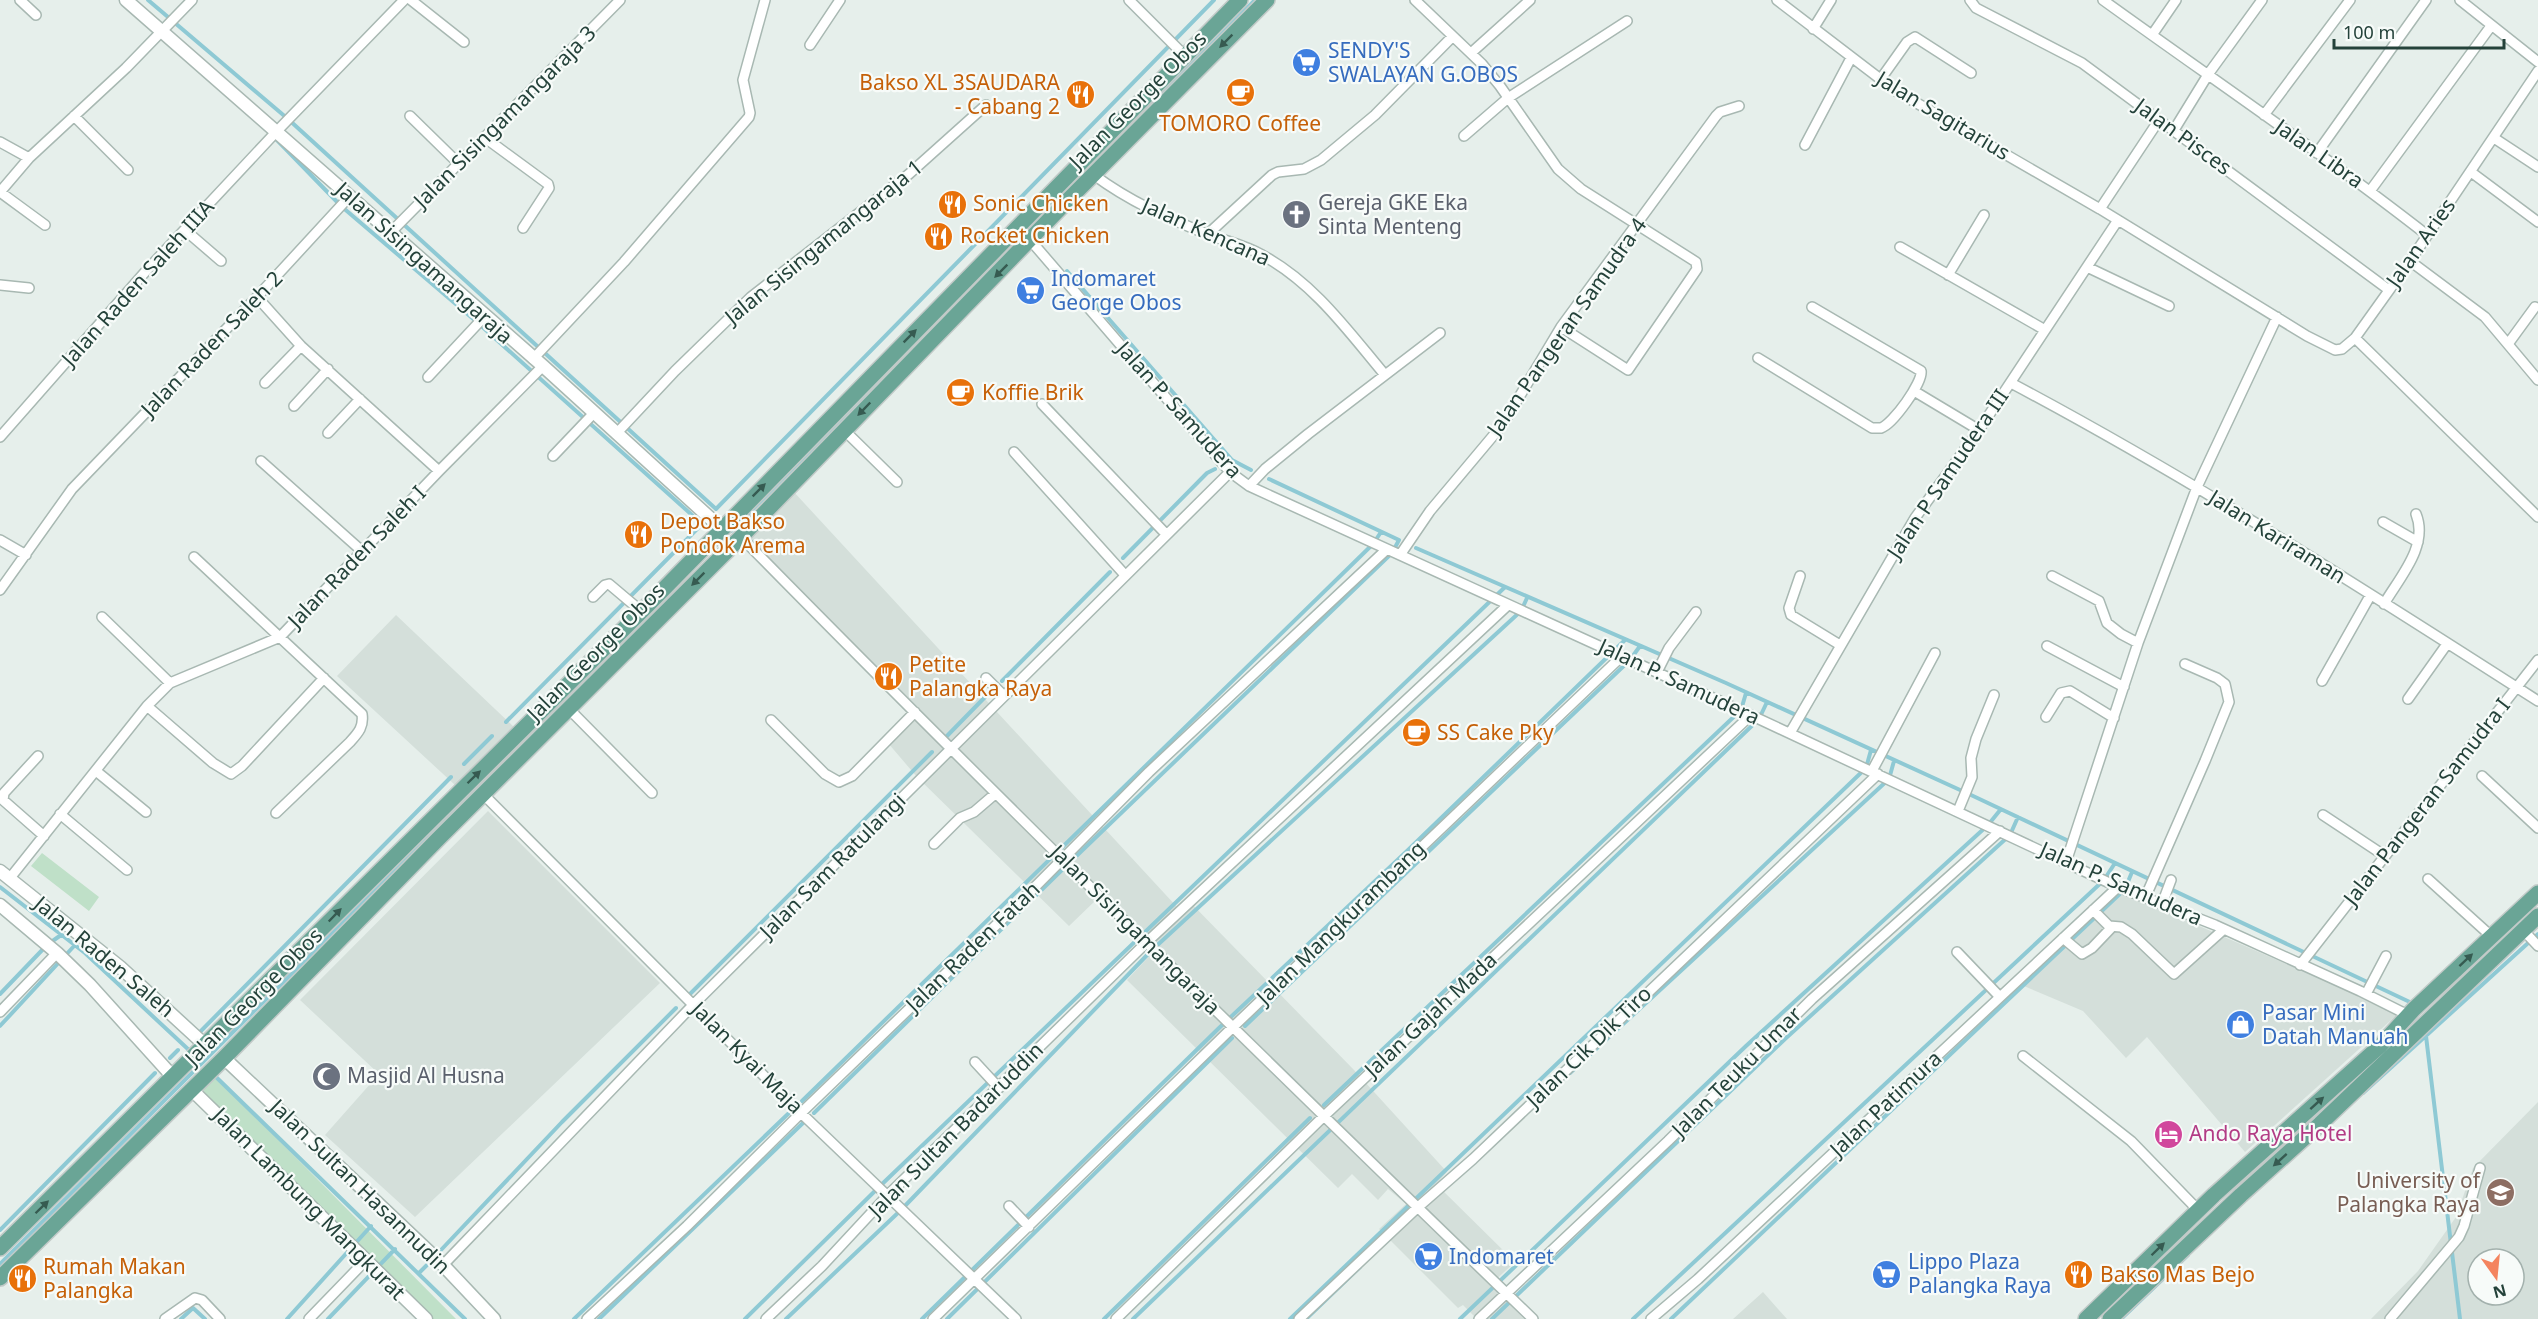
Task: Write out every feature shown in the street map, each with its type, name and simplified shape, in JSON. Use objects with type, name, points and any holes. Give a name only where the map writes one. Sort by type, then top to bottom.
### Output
[{"type":"main road","name":"Jalan George Obos","points":[[0,1248],[173,1077],[199,1039],[311,941],[361,888],[646,606],[1240,0]]},
{"type":"main road","name":"Jalan George Obos","points":[[0,1278],[224,1058],[483,794],[741,537],[902,370],[1267,0]]},
{"type":"main road","points":[[889,357],[902,370]]},
{"type":"main road","points":[[646,606],[664,613]]},
{"type":"main road","points":[[2090,1318],[2219,1191],[2380,1046],[2415,1008],[2538,893]]},
{"type":"main road","points":[[2110,1319],[2320,1124],[2538,916]]},
{"type":"main road","points":[[311,941],[325,955]]},
{"type":"main road","points":[[78,1171],[94,1185]]},
{"type":"main road","points":[[2219,1191],[2233,1203]]},
{"type":"street","points":[[20,0],[36,15]]},
{"type":"street","name":"Jalan Sisingamangaraja","points":[[126,0],[277,131],[721,528]]},
{"type":"street","points":[[45,225],[0,192],[29,158],[192,0]]},
{"type":"street","name":"Jalan Raden Saleh IIIA","points":[[0,437],[185,230],[404,0]]},
{"type":"street","points":[[411,0],[464,42]]},
{"type":"street","name":"Jalan Sisingamangaraja 3","points":[[390,233],[620,0]]},
{"type":"street","points":[[538,363],[748,120],[750,113],[743,81],[765,0]]},
{"type":"street","points":[[810,45],[840,0]]},
{"type":"street","points":[[1129,0],[1185,56]]},
{"type":"street","points":[[1415,0],[1471,53],[1508,98],[1558,169],[1568,179],[1587,194],[1696,262],[1697,269],[1628,370],[1623,369],[1561,327]]},
{"type":"street","points":[[1471,53],[1530,0]]},
{"type":"street","name":"Jalan Sagitarius","points":[[1777,0],[1896,91],[2100,209],[2277,317]]},
{"type":"street","points":[[1813,29],[1831,0]]},
{"type":"street","name":"Jalan Pisces","points":[[1970,0],[1976,8],[2082,63],[2389,290]]},
{"type":"street","name":"Jalan Libra","points":[[2103,0],[2209,73],[2370,190],[2427,235]]},
{"type":"street","points":[[2152,35],[2176,0]]},
{"type":"street","points":[[2174,130],[2209,73],[2262,0]]},
{"type":"street","points":[[2264,115],[2350,0]]},
{"type":"street","points":[[2317,153],[2426,0]]},
{"type":"street","points":[[2460,0],[2538,62]]},
{"type":"street","points":[[1464,136],[1508,98],[1627,21]]},
{"type":"street","points":[[2370,190],[2491,26]]},
{"type":"street","points":[[1208,234],[1272,175],[1278,172],[1304,169],[1321,160],[1375,114],[1452,37]]},
{"type":"street","points":[[1880,80],[1907,42],[1915,37],[1971,73]]},
{"type":"street","points":[[1805,145],[1851,58]]},
{"type":"street","name":"Jalan Aries","points":[[2355,338],[2471,172],[2538,71]]},
{"type":"street","name":"Jalan Sisingamangaraja 1","points":[[616,434],[695,351],[751,297],[909,174],[986,105]]},
{"type":"street","name":"Jalan Pangeran Samudra 4","points":[[1400,555],[1430,511],[1503,424],[1561,327],[1716,116],[1720,112],[1739,106]]},
{"type":"street","points":[[74,116],[128,170]]},
{"type":"street","points":[[410,116],[458,164]]},
{"type":"street","points":[[2100,209],[2159,120]]},
{"type":"street","points":[[484,137],[548,184],[549,188],[523,228]]},
{"type":"street","points":[[2494,138],[2538,168]]},
{"type":"street","points":[[0,142],[29,158]]},
{"type":"street","points":[[2471,172],[2538,222]]},
{"type":"street","name":"Jalan Kencana","points":[[1095,175],[1127,197],[1208,234],[1254,251],[1300,280],[1332,312],[1385,375]]},
{"type":"street","name":"Jalan Raden Saleh 2","points":[[0,590],[72,489],[258,297],[349,197]]},
{"type":"street","points":[[1948,275],[1984,215]]},
{"type":"street","name":"Jalan P Samudera III","points":[[1790,733],[1915,518],[1979,430],[2118,220]]},
{"type":"street","points":[[185,230],[221,261]]},
{"type":"street","name":"Jalan P. Samudera","points":[[1030,241],[1230,472],[1249,486],[1751,715],[2118,887],[2223,930],[2366,994],[2415,1008]]},
{"type":"street","points":[[1899,247],[2045,330]]},
{"type":"street","points":[[2410,261],[2475,307],[2538,380]]},
{"type":"street","points":[[2087,267],[2169,306]]},
{"type":"street","points":[[0,285],[29,288]]},
{"type":"street","points":[[258,297],[301,346],[439,471]]},
{"type":"street","points":[[2508,344],[2535,306]]},
{"type":"street","points":[[1758,358],[1872,428],[1881,428],[1889,423],[1914,391],[1922,377],[1921,371],[1812,307]]},
{"type":"street","points":[[428,376],[484,317]]},
{"type":"street","points":[[2066,862],[2138,643],[2197,487],[2277,317],[2335,350],[2342,350],[2355,338],[2538,517]]},
{"type":"street","points":[[1249,486],[1265,469],[1440,333]]},
{"type":"street","points":[[265,383],[301,346]]},
{"type":"street","name":"Jalan Raden Saleh I","points":[[5,875],[44,836],[147,706],[170,683],[280,637],[363,552],[538,363]]},
{"type":"street","points":[[294,406],[328,369]]},
{"type":"street","name":"Jalan Kariraman","points":[[2011,383],[2116,439],[2197,487],[2538,701]]},
{"type":"street","points":[[1914,391],[1979,430]]},
{"type":"street","points":[[328,433],[360,399]]},
{"type":"street","points":[[1042,404],[1167,534]]},
{"type":"street","points":[[553,456],[593,414]]},
{"type":"street","points":[[844,430],[897,482]]},
{"type":"street","points":[[1014,452],[1125,575]]},
{"type":"street","points":[[261,461],[363,552]]},
{"type":"street","name":"Jalan Sam Ratulangi","points":[[442,1265],[694,1004],[1230,472]]},
{"type":"street","points":[[2384,604],[2418,542],[2420,523],[2416,514]]},
{"type":"street","points":[[2383,522],[2418,542]]},
{"type":"street","name":"Jalan Sisingamangaraja","points":[[741,537],[995,794],[1148,941],[1323,1117],[1533,1319]]},
{"type":"street","points":[[0,540],[26,555]]},
{"type":"street","name":"Jalan Raden Fatah","points":[[587,1319],[687,1226],[1020,902],[1149,772],[1386,550]]},
{"type":"street","points":[[194,557],[357,706],[362,714],[363,722],[360,730],[350,742],[276,813]]},
{"type":"street","points":[[1800,576],[1789,608],[1791,615],[1840,645]]},
{"type":"street","points":[[2052,576],[2099,601],[2107,623],[2138,643]]},
{"type":"street","points":[[593,597],[609,584],[646,606]]},
{"type":"street","points":[[2322,681],[2370,596]]},
{"type":"street","name":"Jalan Sultan Badaruddin","points":[[766,1319],[822,1266],[887,1196],[1148,941],[1508,605]]},
{"type":"street","points":[[1657,672],[1669,648],[1696,612]]},
{"type":"street","points":[[102,617],[170,683]]},
{"type":"street","points":[[2408,699],[2447,644]]},
{"type":"street","points":[[2047,646],[2124,687]]},
{"type":"street","name":"Jalan Cik Dik Tiro","points":[[1299,1319],[1417,1208],[1473,1159],[1875,773],[1885,747],[1935,653]]},
{"type":"street","name":"Jalan Mangkurambang","points":[[933,1319],[1233,1027],[1622,656]]},
{"type":"street","name":"Jalan Pangeran Samudra I","points":[[2300,965],[2538,660]]},
{"type":"street","points":[[2145,898],[2229,702],[2225,684],[2185,664]]},
{"type":"street","points":[[147,706],[213,763],[231,774],[242,766],[324,678]]},
{"type":"street","points":[[986,678],[1004,696]]},
{"type":"street","points":[[2046,717],[2061,693],[2070,691],[2114,718]]},
{"type":"street","points":[[1958,811],[1968,785],[1971,758],[1994,695]]},
{"type":"street","points":[[569,709],[652,793]]},
{"type":"street","points":[[771,720],[825,774],[839,782],[852,776],[915,712]]},
{"type":"street","name":"Jalan Gajah Mada","points":[[1116,1319],[1323,1117],[1751,715]]},
{"type":"street","points":[[38,756],[4,793],[3,800],[44,836]]},
{"type":"street","points":[[96,771],[146,812]]},
{"type":"street","points":[[2482,776],[2538,828]]},
{"type":"street","name":"Jalan Kyai Maja","points":[[483,794],[801,1113],[1016,1319]]},
{"type":"street","points":[[934,844],[960,818],[974,813],[995,794]]},
{"type":"street","points":[[60,814],[127,870]]},
{"type":"street","points":[[2323,815],[2385,856]]},
{"type":"street","name":"Jalan Teuku Umar","points":[[1479,1319],[1668,1141],[1812,999],[2000,831]]},
{"type":"street","name":"Jalan Raden Saleh","points":[[5,875],[120,967],[199,1039]]},
{"type":"street","points":[[2428,879],[2490,936]]},
{"type":"street","points":[[2162,904],[2170,880]]},
{"type":"street","name":"Jalan Patimura","points":[[1651,1319],[1698,1279],[2118,887]]},
{"type":"street","points":[[0,905],[57,953],[173,1077]]},
{"type":"street","points":[[2093,910],[2112,927],[2126,929],[2174,974],[2223,930]]},
{"type":"street","points":[[2062,938],[2074,950],[2082,954],[2092,948],[2112,927]]},
{"type":"street","points":[[2523,930],[2538,946]]},
{"type":"street","points":[[1956,952],[2000,997]]},
{"type":"street","points":[[0,1012],[57,953]]},
{"type":"street","points":[[2366,994],[2386,956]]},
{"type":"street","points":[[2023,1056],[2132,1141],[2199,1210]]},
{"type":"street","name":"Jalan Sultan Hasannudin","points":[[224,1058],[442,1265],[489,1317]]},
{"type":"street","points":[[975,1062],[999,1088]]},
{"type":"street","name":"Jalan Lambung Mangkurat","points":[[191,1089],[426,1319]]},
{"type":"street","points":[[2390,1319],[2456,1242],[2464,1226],[2480,1168]]},
{"type":"street","points":[[1009,1206],[1029,1227]]},
{"type":"street","points":[[309,1319],[366,1260]]},
{"type":"street","points":[[165,1319],[195,1298],[202,1300],[220,1319]]},
{"type":"shaded area","points":[[793,491],[1177,907],[1186,898],[1354,1070],[1447,1172],[1436,1184],[1515,1262],[1490,1285],[1524,1319],[1477,1319],[1463,1305],[1458,1308],[1379,1229],[1406,1204],[1388,1189],[1378,1200],[1352,1174],[1338,1188],[1127,980],[1153,952],[1095,901],[1069,926],[917,777],[888,743],[920,709],[747,537]]},
{"type":"shaded area","points":[[396,615],[515,728],[455,785],[337,676]]},
{"type":"shaded area","points":[[488,811],[660,983],[415,1217],[325,1135],[379,1074],[300,1000]]},
{"type":"shaded area","name":"Pasar Mini Datah Manuah","points":[[2119,891],[2399,1013],[2245,1152],[2147,1037],[2126,1058],[2083,1011],[2019,984]]},
{"type":"shaded area","name":"University of Palangka Raya","points":[[2538,1102],[2538,1319],[2371,1319],[2418,1271],[2456,1217],[2473,1168]]},
{"type":"shaded area","points":[[1763,1292],[1787,1319],[1733,1319]]},
{"type":"green space","points":[[42,853],[99,897],[89,911],[31,866]]},
{"type":"green space","points":[[215,1076],[456,1319],[429,1319],[202,1092]]},
{"type":"waterway","points":[[148,0],[288,119],[716,509],[1214,0]]},
{"type":"waterway","points":[[731,531],[1255,0]]},
{"type":"waterway","points":[[275,138],[341,206],[478,323],[702,524],[506,722]]},
{"type":"waterway","points":[[1067,271],[1232,460],[1251,470]]},
{"type":"waterway","points":[[1123,558],[1207,473],[1215,469]]},
{"type":"waterway","points":[[814,1113],[1067,865],[1392,553],[1399,540],[1269,479]]},
{"type":"waterway","points":[[802,1101],[1373,544],[1381,532]]},
{"type":"waterway","points":[[1416,548],[1726,683],[1971,795],[2414,1004]]},
{"type":"waterway","points":[[1002,681],[1110,572]]},
{"type":"waterway","points":[[745,1319],[879,1187],[1504,588]]},
{"type":"waterway","points":[[786,1319],[901,1210],[1151,951],[1521,611],[1527,598]]},
{"type":"waterway","points":[[0,1264],[629,635]]},
{"type":"waterway","points":[[922,1319],[1218,1029],[1407,851],[1625,640]]},
{"type":"waterway","points":[[1245,1026],[1630,660],[1640,646]]},
{"type":"waterway","points":[[1324,1105],[1741,710],[1746,693]]},
{"type":"waterway","points":[[945,738],[988,694]]},
{"type":"waterway","points":[[1133,1319],[1759,719],[1767,702]]},
{"type":"waterway","points":[[464,764],[492,736]]},
{"type":"waterway","points":[[1290,1319],[1866,768],[1871,750]]},
{"type":"waterway","points":[[689,995],[932,752]]},
{"type":"waterway","points":[[1570,1073],[1889,779],[1894,761]]},
{"type":"waterway","points":[[197,1035],[451,777]]},
{"type":"waterway","points":[[1460,1319],[1746,1046],[1988,825],[2001,809]]},
{"type":"waterway","points":[[1492,1319],[1785,1039],[2010,835],[2018,817]]},
{"type":"waterway","points":[[1633,1319],[2104,880],[2115,863]]},
{"type":"waterway","points":[[1671,1319],[2125,889],[2132,872]]},
{"type":"waterway","points":[[0,887],[85,953],[190,1051]]},
{"type":"waterway","points":[[2363,1093],[2538,934]]},
{"type":"waterway","points":[[0,994],[47,945],[61,935]]},
{"type":"waterway","points":[[0,1026],[75,945]]},
{"type":"waterway","points":[[441,1250],[562,1122],[676,1008]]},
{"type":"waterway","points":[[2426,1036],[2460,1319]]},
{"type":"waterway","points":[[947,1319],[1232,1038]]},
{"type":"waterway","points":[[170,1058],[178,1050]]},
{"type":"waterway","points":[[0,1230],[155,1073]]},
{"type":"waterway","points":[[215,1076],[465,1319]]},
{"type":"waterway","points":[[574,1319],[789,1113]]},
{"type":"waterway","points":[[1104,1319],[1310,1118]]},
{"type":"waterway","points":[[599,1319],[803,1123]]},
{"type":"waterway","points":[[287,1319],[371,1226]]},
{"type":"waterway","points":[[328,1319],[395,1249]]},
{"type":"waterway","points":[[2121,1319],[2188,1255]]},
{"type":"waterway","points":[[419,1273],[427,1265]]},
{"type":"waterway","points":[[1306,1319],[1360,1267]]},
{"type":"waterway","points":[[181,1319],[193,1308],[205,1319]]},
{"type":"place","name":"SENDY'S SWALAYAN G.OBOS","points":[[1307,63]]},
{"type":"place","name":"TOMORO Coffee","points":[[1240,93]]},
{"type":"place","name":"Bakso XL 3SAUDARA - Cabang 2","points":[[1081,95]]},
{"type":"place","name":"Sonic Chicken","points":[[952,204]]},
{"type":"place","name":"Gereja GKE Eka Sinta Menteng","points":[[1297,215]]},
{"type":"place","name":"Rocket Chicken","points":[[939,236]]},
{"type":"place","name":"Indomaret George Obos","points":[[1030,291]]},
{"type":"place","name":"Koffie Brik","points":[[961,393]]},
{"type":"place","name":"Depot Bakso Pondok Arema","points":[[639,534]]},
{"type":"place","name":"Petite Palangka Raya","points":[[888,677]]},
{"type":"place","name":"SS Cake Pky","points":[[1416,733]]},
{"type":"place","name":"Pasar Mini Datah Manuah","points":[[2241,1025]]},
{"type":"place","name":"Masjid Al Husna","points":[[326,1076]]},
{"type":"place","name":"Ando Raya Hotel","points":[[2168,1134]]},
{"type":"place","name":"University of Palangka Raya","points":[[2501,1193]]},
{"type":"place","name":"Indomaret","points":[[1428,1257]]},
{"type":"place","name":"Lippo Plaza Palangka Raya","points":[[1887,1274]]},
{"type":"place","name":"Bakso Mas Bejo","points":[[2079,1275]]},
{"type":"place","name":"Rumah Makan Palangka","points":[[22,1279]]}]
